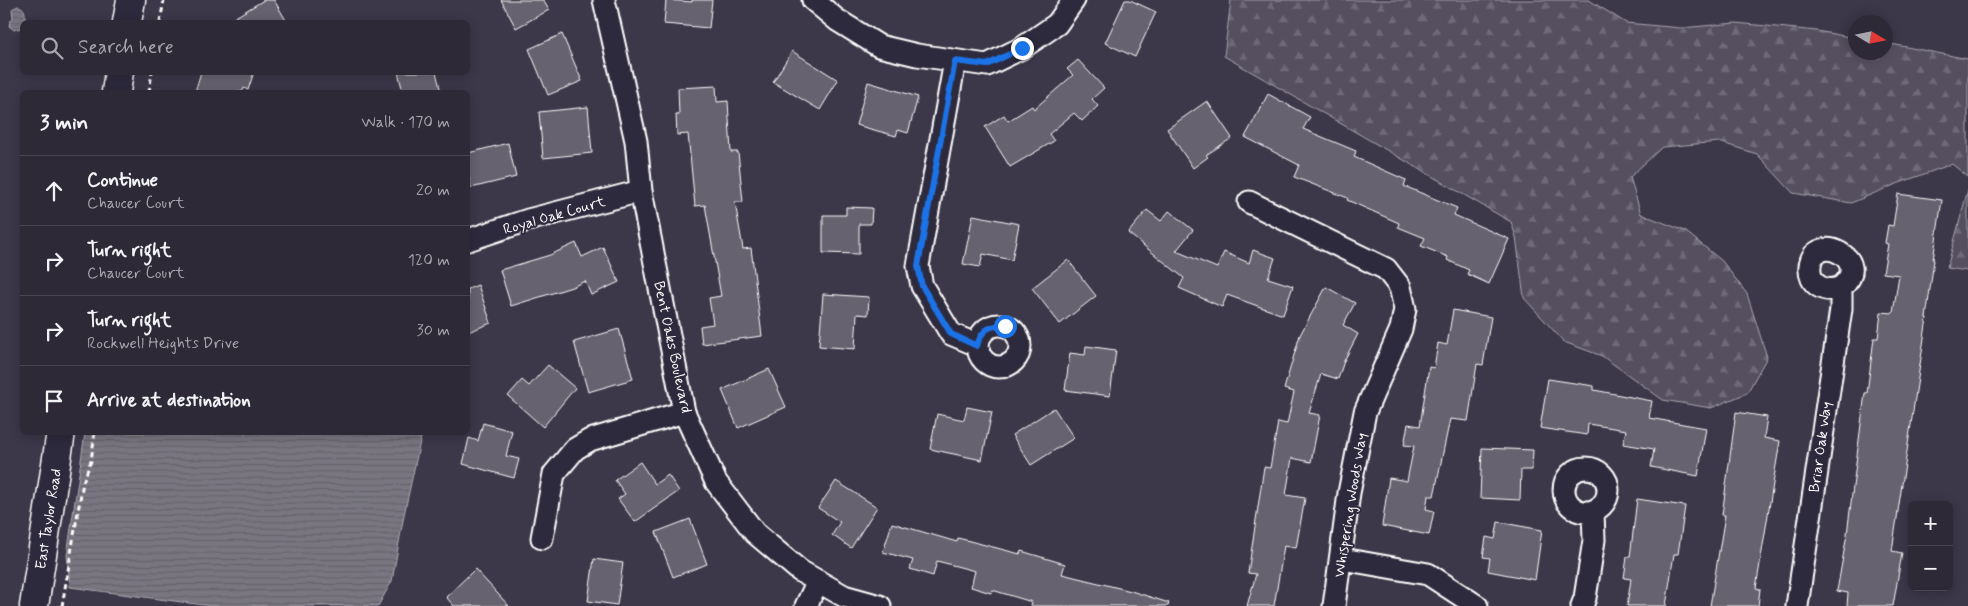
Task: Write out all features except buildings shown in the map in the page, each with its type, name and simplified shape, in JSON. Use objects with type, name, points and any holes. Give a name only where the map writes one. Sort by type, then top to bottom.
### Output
[{"type":"main road","points":[[127,20],[131,0]]},
{"type":"main road","points":[[116,90],[119,75]]},
{"type":"main road","name":"East Taylor Road","points":[[34,606],[62,435]]},
{"type":"street","name":"Bent Oaks Boulevard","points":[[604,0],[636,141],[641,191],[684,412],[716,482],[756,533],[800,571],[818,581],[842,601],[880,606]]},
{"type":"street","points":[[813,0],[837,20],[879,46],[955,61],[987,65],[1022,48],[1057,24],[1074,0]]},
{"type":"street","points":[[955,61],[918,266],[922,286],[951,334],[977,346]]},
{"type":"street","name":"Royal Oak Court","points":[[470,239],[528,220],[641,191]]},
{"type":"street","name":"Whispering Woods Way","points":[[1249,202],[1386,269],[1400,286],[1405,309],[1401,329],[1365,412],[1349,492],[1342,559],[1334,606]]},
{"type":"street","name":"Briar Oak Way","points":[[1797,606],[1841,309],[1841,287]]},
{"type":"street","points":[[542,538],[554,474],[575,448],[590,440],[684,412]]},
{"type":"street","points":[[1582,606],[1585,598],[1594,540],[1592,511]]},
{"type":"street","points":[[1342,559],[1428,574],[1477,606]]},
{"type":"street","points":[[806,606],[818,581]]},
{"type":"path","points":[[160,20],[164,0]]},
{"type":"path","points":[[149,90],[152,75]]},
{"type":"path","points":[[62,606],[82,482],[91,461],[95,435]]},
{"type":"green space","points":[[1231,0],[1589,0],[1626,23],[1681,28],[1736,23],[1817,31],[1848,37],[1848,60],[1893,60],[1893,44],[1968,59],[1968,177],[1952,164],[1851,203],[1793,193],[1757,154],[1719,142],[1662,147],[1630,177],[1641,214],[1685,231],[1722,261],[1747,294],[1767,357],[1747,393],[1711,408],[1663,400],[1602,356],[1564,342],[1524,298],[1516,237],[1511,222],[1224,56]]},
{"type":"green space","points":[[1968,189],[1968,271],[1947,268]]},
{"type":"shaded area","points":[[18,6],[22,8],[25,16],[25,20],[20,20],[20,28],[14,30],[9,26],[13,18],[12,9]]},
{"type":"shaded area","points":[[85,435],[422,435],[392,581],[378,606],[211,606],[70,587],[67,555]]},
{"type":"route","points":[[1005,326],[996,325],[989,327],[979,337],[977,346],[951,334],[940,319],[922,286],[918,266],[955,61],[987,65],[1022,48]]}]
